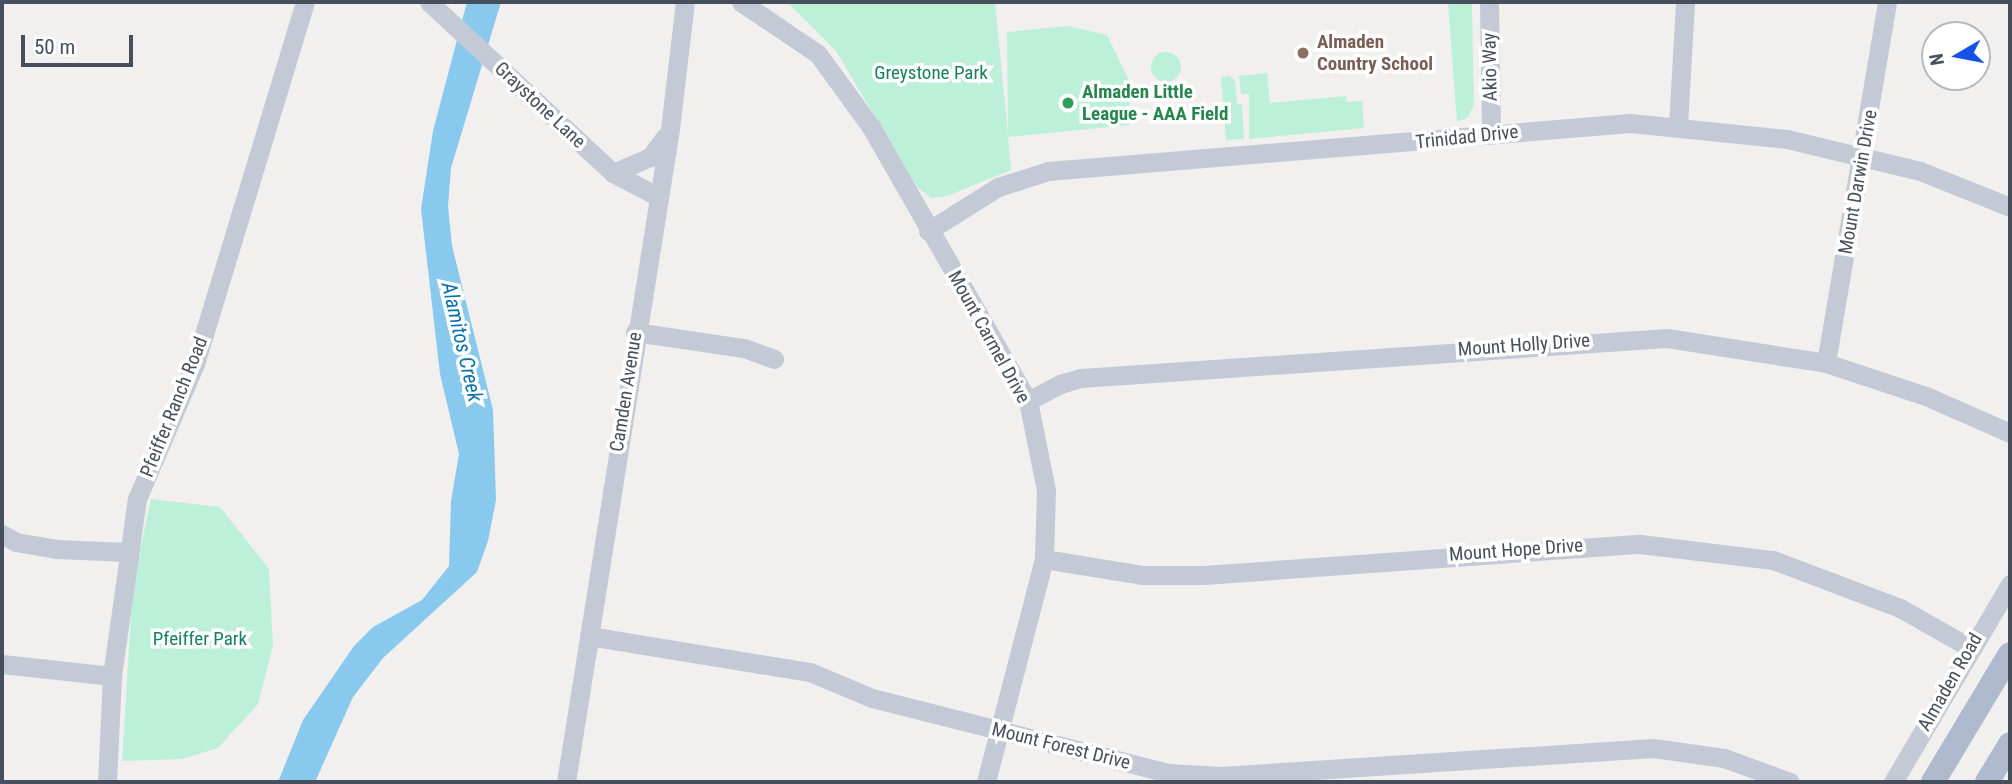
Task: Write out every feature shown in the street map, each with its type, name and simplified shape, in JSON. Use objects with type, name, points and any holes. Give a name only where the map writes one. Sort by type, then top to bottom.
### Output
[{"type":"main road","points":[[1933,782],[2010,654]]},
{"type":"main road","points":[[1987,782],[2010,744]]},
{"type":"street","name":"Pfeiffer Ranch Road","points":[[107,782],[112,676],[127,552],[137,499],[195,364],[305,2]]},
{"type":"street","name":"Camden Avenue","points":[[566,782],[635,332],[670,129],[685,2]]},
{"type":"street","name":"Mount Carmel Drive","points":[[741,2],[818,54],[871,127],[928,231],[1028,401],[1046,490],[1044,559],[986,782]]},
{"type":"street","name":"Akio Way","points":[[1489,2],[1491,133]]},
{"type":"street","points":[[1678,125],[1685,2]]},
{"type":"street","name":"Mount Darwin Drive","points":[[1826,363],[1863,157],[1887,2]]},
{"type":"street","name":"Graystone Lane","points":[[431,4],[613,173],[659,197]]},
{"type":"street","name":"Trinidad Drive","points":[[928,231],[998,187],[1048,171],[1630,122],[1678,125],[1787,139],[1920,171],[2010,207]]},
{"type":"street","points":[[613,173],[650,157],[670,129]]},
{"type":"street","points":[[635,332],[744,348],[774,359]]},
{"type":"street","name":"Mount Holly Drive","points":[[1028,401],[1060,384],[1081,378],[1583,341],[1667,338],[1826,363],[1926,396],[2010,433]]},
{"type":"street","points":[[2,534],[16,542],[57,549],[127,552]]},
{"type":"street","name":"Mount Hope Drive","points":[[1044,559],[1142,575],[1204,575],[1640,544],[1773,560],[1900,608],[1969,647]]},
{"type":"street","name":"Almaden Road","points":[[1893,782],[1969,647],[2010,584]]},
{"type":"street","name":"Mount Forest Drive","points":[[589,636],[810,672],[872,698],[1168,773],[1221,776],[1653,748],[1724,758],[1790,782]]},
{"type":"street","points":[[2,664],[112,676]]},
{"type":"green space","name":"Greystone Park","points":[[787,2],[995,2],[1008,135],[1007,32],[1068,26],[1107,35],[1129,80],[1130,125],[1008,137],[1011,170],[947,196],[931,198],[917,187],[836,51]]},
{"type":"green space","points":[[1448,4],[1472,4],[1474,105],[1467,118],[1457,122]]},
{"type":"green space","points":[[1166,52],[1177,56],[1181,67],[1177,78],[1166,82],[1155,78],[1151,67],[1155,56]]},
{"type":"green space","points":[[1267,73],[1270,103],[1346,96],[1347,102],[1362,101],[1364,128],[1249,139],[1249,94],[1241,94],[1239,76]]},
{"type":"green space","points":[[1230,76],[1235,80],[1237,104],[1242,104],[1244,139],[1226,140],[1221,77]]},
{"type":"green space","name":"Pfeiffer Park","points":[[151,499],[220,507],[269,569],[273,646],[258,704],[218,748],[182,759],[122,761],[133,583]]},
{"type":"water","name":"Alamitos Creek","points":[[467,2],[501,2],[451,168],[448,206],[452,246],[493,410],[496,500],[488,541],[477,572],[383,658],[353,697],[315,782],[278,782],[303,720],[354,646],[373,627],[422,600],[449,566],[451,501],[459,454],[440,374],[421,209],[433,131]]},
{"type":"place","name":"Almaden Country School","points":[[1303,53]]},
{"type":"place","name":"Almaden Little League - AAA Field","points":[[1068,103]]}]
